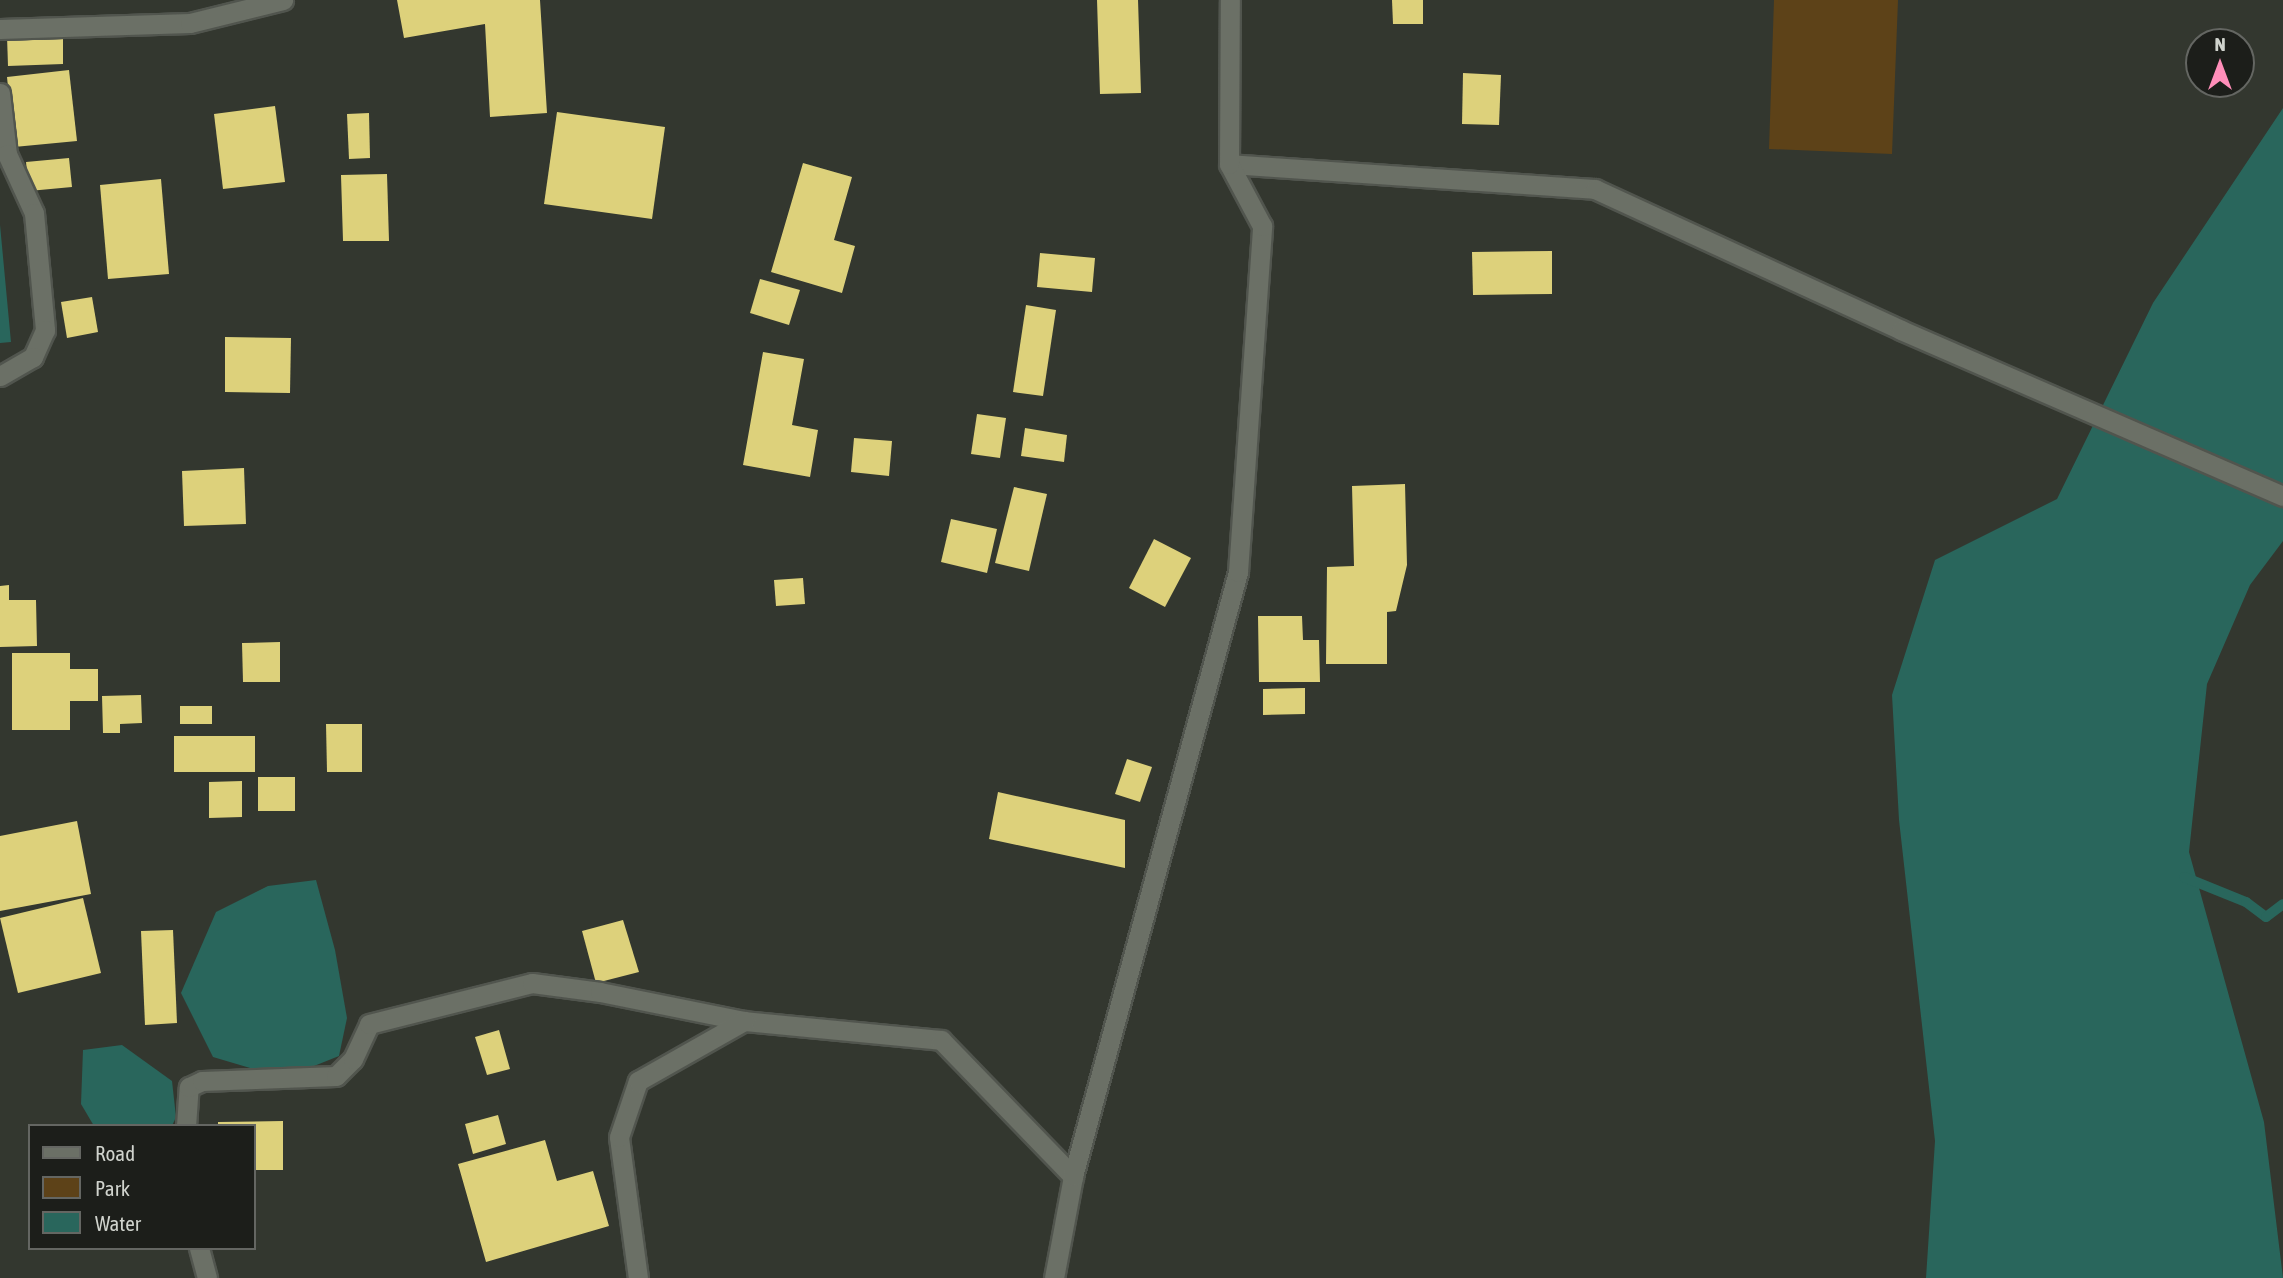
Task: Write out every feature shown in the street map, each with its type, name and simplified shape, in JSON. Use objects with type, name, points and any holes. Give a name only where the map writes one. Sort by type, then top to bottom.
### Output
[{"type":"street","points":[[0,29],[169,25],[283,0]]},
{"type":"street","points":[[1054,1278],[1073,1176],[1238,572],[1262,226],[1229,164],[1230,0]]},
{"type":"street","points":[[0,93],[7,154],[34,213],[45,330],[33,357],[0,376]]},
{"type":"street","points":[[1229,164],[1595,189],[1901,330],[2283,496]]},
{"type":"street","points":[[186,1124],[189,1087],[202,1081],[336,1076],[353,1059],[369,1024],[532,983],[600,992],[744,1021],[941,1040],[1073,1176]]},
{"type":"street","points":[[638,1278],[620,1137],[638,1081],[744,1021]]},
{"type":"street","points":[[199,1250],[206,1278]]},
{"type":"green space","points":[[1774,0],[1898,0],[1892,154],[1769,149]]},
{"type":"water","points":[[2283,108],[2283,541],[2250,585],[2207,684],[2189,852],[2264,1122],[2283,1278],[1926,1278],[1935,1141],[1899,820],[1892,695],[1935,560],[2057,499],[2153,303]]},
{"type":"water","points":[[0,225],[11,342],[0,343]]},
{"type":"water","points":[[316,880],[335,950],[347,1018],[339,1056],[284,1078],[213,1057],[181,993],[216,912],[268,886]]},
{"type":"water","points":[[122,1045],[172,1081],[176,1117],[173,1124],[93,1124],[81,1104],[83,1050]]},
{"type":"building","points":[[397,0],[540,0],[547,113],[490,117],[485,24],[404,38]]},
{"type":"building","points":[[1097,0],[1138,0],[1141,93],[1100,94]]},
{"type":"building","points":[[1392,0],[1423,0],[1423,24],[1393,24]]},
{"type":"building","points":[[63,34],[63,64],[8,66],[7,36]]},
{"type":"building","points":[[69,70],[77,141],[14,147],[7,77]]},
{"type":"building","points":[[1463,73],[1501,75],[1499,125],[1462,124]]},
{"type":"building","points":[[275,106],[285,182],[223,189],[214,114]]},
{"type":"building","points":[[557,112],[665,127],[652,219],[544,204]]},
{"type":"building","points":[[369,113],[370,158],[349,159],[347,114]]},
{"type":"building","points":[[69,158],[72,187],[29,191],[26,162]]},
{"type":"building","points":[[803,163],[852,177],[834,240],[855,246],[842,293],[771,272]]},
{"type":"building","points":[[387,174],[389,241],[343,241],[341,175]]},
{"type":"building","points":[[161,179],[169,274],[108,279],[100,185]]},
{"type":"building","points":[[1552,251],[1552,294],[1473,295],[1472,252]]},
{"type":"building","points":[[1040,253],[1095,258],[1092,292],[1037,287]]},
{"type":"building","points":[[760,279],[800,290],[789,325],[750,313]]},
{"type":"building","points":[[92,297],[98,332],[67,338],[61,302]]},
{"type":"building","points":[[1026,305],[1056,310],[1043,396],[1013,392]]},
{"type":"building","points":[[225,337],[291,338],[290,393],[225,392]]},
{"type":"building","points":[[763,352],[804,359],[792,425],[818,430],[810,477],[743,465]]},
{"type":"building","points":[[977,414],[1006,418],[1000,458],[971,454]]},
{"type":"building","points":[[1025,428],[1067,435],[1064,462],[1021,456]]},
{"type":"building","points":[[854,438],[892,441],[889,476],[851,472]]},
{"type":"building","points":[[244,468],[246,524],[184,526],[182,471]]},
{"type":"building","points":[[1405,484],[1407,565],[1396,611],[1387,612],[1387,664],[1326,664],[1327,567],[1354,566],[1352,486]]},
{"type":"building","points":[[1014,487],[1047,494],[1029,571],[995,563]]},
{"type":"building","points":[[951,519],[997,529],[987,573],[941,562]]},
{"type":"building","points":[[1154,539],[1191,558],[1165,607],[1129,588]]},
{"type":"building","points":[[803,578],[805,604],[776,606],[774,580]]},
{"type":"building","points":[[9,585],[9,600],[36,600],[37,646],[0,647],[0,586]]},
{"type":"building","points":[[1258,616],[1302,616],[1303,640],[1319,640],[1320,682],[1259,682]]},
{"type":"building","points":[[280,642],[280,682],[243,682],[242,643]]},
{"type":"building","points":[[12,653],[70,653],[70,669],[98,669],[98,701],[70,701],[70,730],[12,730]]},
{"type":"building","points":[[1305,688],[1305,714],[1263,715],[1263,689]]},
{"type":"building","points":[[141,695],[142,723],[120,724],[120,733],[103,733],[102,696]]},
{"type":"building","points":[[180,706],[212,706],[212,724],[180,724]]},
{"type":"building","points":[[326,724],[362,724],[362,772],[327,772]]},
{"type":"building","points":[[174,736],[255,736],[255,772],[174,772]]},
{"type":"building","points":[[1127,759],[1152,767],[1140,802],[1115,794]]},
{"type":"building","points":[[258,777],[295,777],[295,811],[258,811]]},
{"type":"building","points":[[242,781],[242,817],[209,818],[209,782]]},
{"type":"building","points":[[998,792],[1125,820],[1125,868],[989,839]]},
{"type":"building","points":[[77,821],[91,894],[0,911],[0,836]]},
{"type":"building","points":[[83,898],[101,973],[18,993],[0,918]]},
{"type":"building","points":[[623,920],[639,972],[596,983],[582,931]]},
{"type":"building","points":[[173,930],[177,1023],[145,1025],[141,931]]},
{"type":"building","points":[[499,1030],[510,1069],[487,1075],[475,1037]]},
{"type":"building","points":[[498,1115],[506,1144],[473,1154],[465,1124]]},
{"type":"building","points":[[283,1121],[283,1170],[256,1170],[256,1124],[218,1122]]},
{"type":"building","points":[[545,1140],[557,1181],[593,1171],[609,1226],[486,1262],[458,1164]]},
{"type":"waterway","points":[[2184,877],[2246,902],[2266,917],[2283,904]]}]
